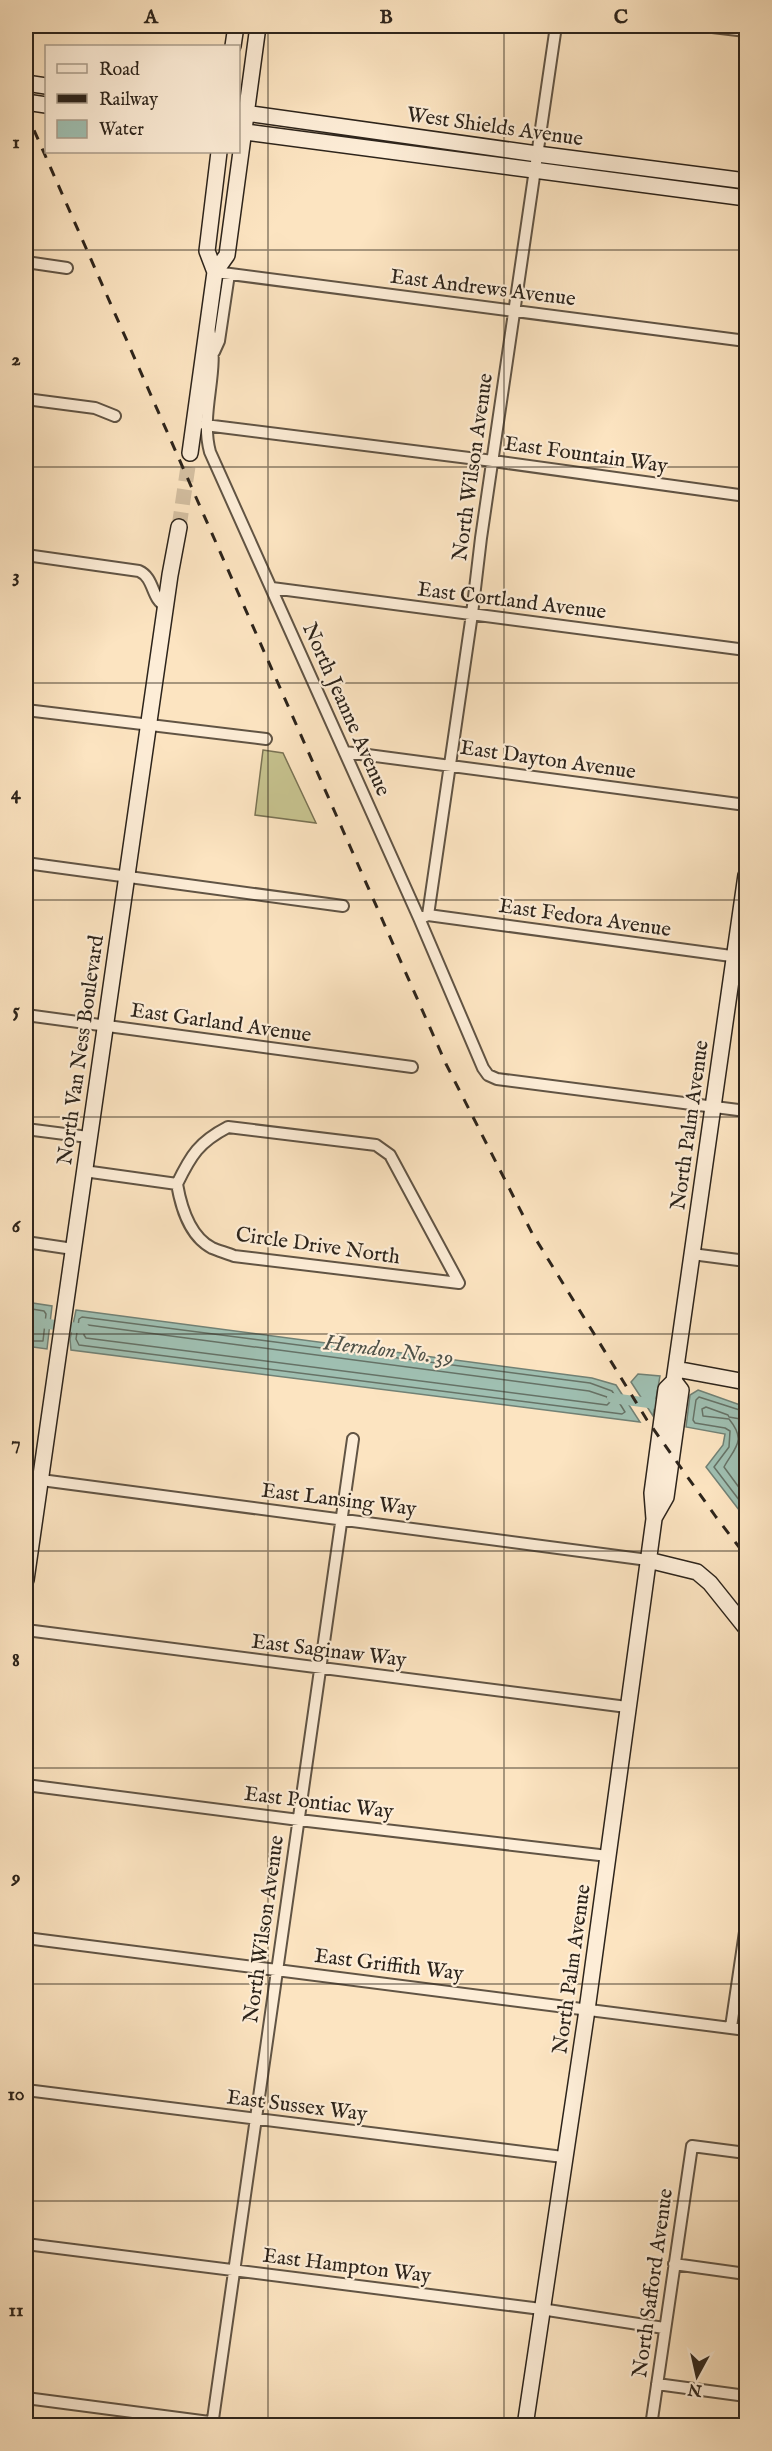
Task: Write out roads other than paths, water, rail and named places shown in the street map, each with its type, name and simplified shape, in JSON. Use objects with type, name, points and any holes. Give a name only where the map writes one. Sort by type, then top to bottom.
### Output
[{"type":"main road","points":[[233,45],[236,26]]},
{"type":"main road","points":[[241,131],[242,112],[258,26]]},
{"type":"main road","points":[[26,83],[45,86]]},
{"type":"main road","points":[[26,102],[45,105]]},
{"type":"main road","name":"West Shields Avenue","points":[[242,112],[747,181]]},
{"type":"main road","name":"West Shields Avenue","points":[[241,131],[747,198]]},
{"type":"main road","points":[[219,153],[207,251],[222,273]]},
{"type":"main road","points":[[190,453],[208,323],[227,255],[239,153]]},
{"type":"main road","name":"North Van Ness Boulevard","points":[[26,1580],[33,1479],[64,1314],[148,725],[179,527]]},
{"type":"main road","name":"North Palm Avenue","points":[[525,2426],[563,2157],[587,2010],[654,1519],[666,1497],[669,1423],[674,1383],[712,1107],[741,957],[747,875]]},
{"type":"main road","points":[[674,1383],[747,1382]]},
{"type":"main road","points":[[648,1560],[697,1572],[710,1583],[747,1628]]},
{"type":"street","name":"North Wilson Avenue","points":[[424,917],[451,765],[480,538],[556,26]]},
{"type":"street","points":[[704,26],[747,31]]},
{"type":"street","points":[[26,262],[67,268]]},
{"type":"street","name":"East Andrews Avenue","points":[[222,273],[747,341]]},
{"type":"street","name":"North Jeanne Avenue","points":[[214,352],[219,341],[222,273]]},
{"type":"street","name":"North Jeanne Avenue","points":[[208,323],[214,352],[206,425],[210,452],[345,752],[424,917],[450,995],[488,1075],[497,1079],[712,1107]]},
{"type":"street","points":[[26,399],[95,408],[115,416]]},
{"type":"street","name":"East Fountain Way","points":[[206,425],[747,496]]},
{"type":"street","points":[[26,555],[139,571],[146,575],[157,599],[166,606]]},
{"type":"street","name":"East Cortland Avenue","points":[[272,588],[747,650]]},
{"type":"street","points":[[26,710],[266,740]]},
{"type":"street","name":"East Dayton Avenue","points":[[345,752],[747,805]]},
{"type":"street","points":[[26,863],[343,906]]},
{"type":"street","name":"East Fedora Avenue","points":[[424,917],[741,957]]},
{"type":"street","name":"East Garland Avenue","points":[[26,1015],[412,1067]]},
{"type":"street","points":[[712,1107],[747,1111]]},
{"type":"street","name":"Circle Drive North","points":[[228,1127],[376,1145],[390,1155],[459,1283],[234,1256],[210,1247],[191,1228],[181,1206],[177,1184],[196,1149],[211,1136],[228,1127]]},
{"type":"street","points":[[26,1129],[88,1137]]},
{"type":"street","points":[[84,1171],[177,1184]]},
{"type":"street","points":[[26,1242],[73,1249]]},
{"type":"street","points":[[692,1254],[747,1261]]},
{"type":"street","name":"North Wilson Avenue","points":[[212,2424],[354,1439]]},
{"type":"street","name":"East Lansing Way","points":[[33,1479],[343,1518],[648,1560]]},
{"type":"street","name":"East Saginaw Way","points":[[26,1630],[627,1707]]},
{"type":"street","name":"East Pontiac Way","points":[[26,1785],[608,1856]]},
{"type":"street","points":[[732,2027],[747,1925]]},
{"type":"street","name":"East Griffith Way","points":[[26,1938],[747,2030]]},
{"type":"street","name":"East Sussex Way","points":[[26,2090],[563,2157]]},
{"type":"street","name":"North Safford Avenue","points":[[651,2426],[692,2146],[747,2153]]},
{"type":"street","name":"East Hampton Way","points":[[26,2244],[541,2308],[664,2328]]},
{"type":"street","points":[[674,2264],[747,2274]]},
{"type":"street","points":[[657,2384],[747,2396]]},
{"type":"street","points":[[26,2398],[240,2426]]},
{"type":"water","points":[[26,1302],[52,1306],[47,1349],[26,1346]]},
{"type":"water","points":[[76,1310],[592,1378],[616,1385],[640,1422],[71,1350],[70,1339]]},
{"type":"water","points":[[638,1374],[660,1376],[653,1416],[631,1382]]},
{"type":"water","points":[[698,1390],[746,1407],[746,1519],[706,1467],[723,1445],[725,1434],[686,1427],[690,1395]]},
{"type":"waterway","name":"Herndon No. 39","points":[[26,1321],[85,1329]]},
{"type":"waterway","name":"Herndon No. 39","points":[[612,1398],[671,1406]]},
{"type":"tunnel","points":[[179,527],[190,453]]},
{"type":"railway","points":[[26,112],[446,1064],[532,1233],[647,1420],[746,1556]]}]
